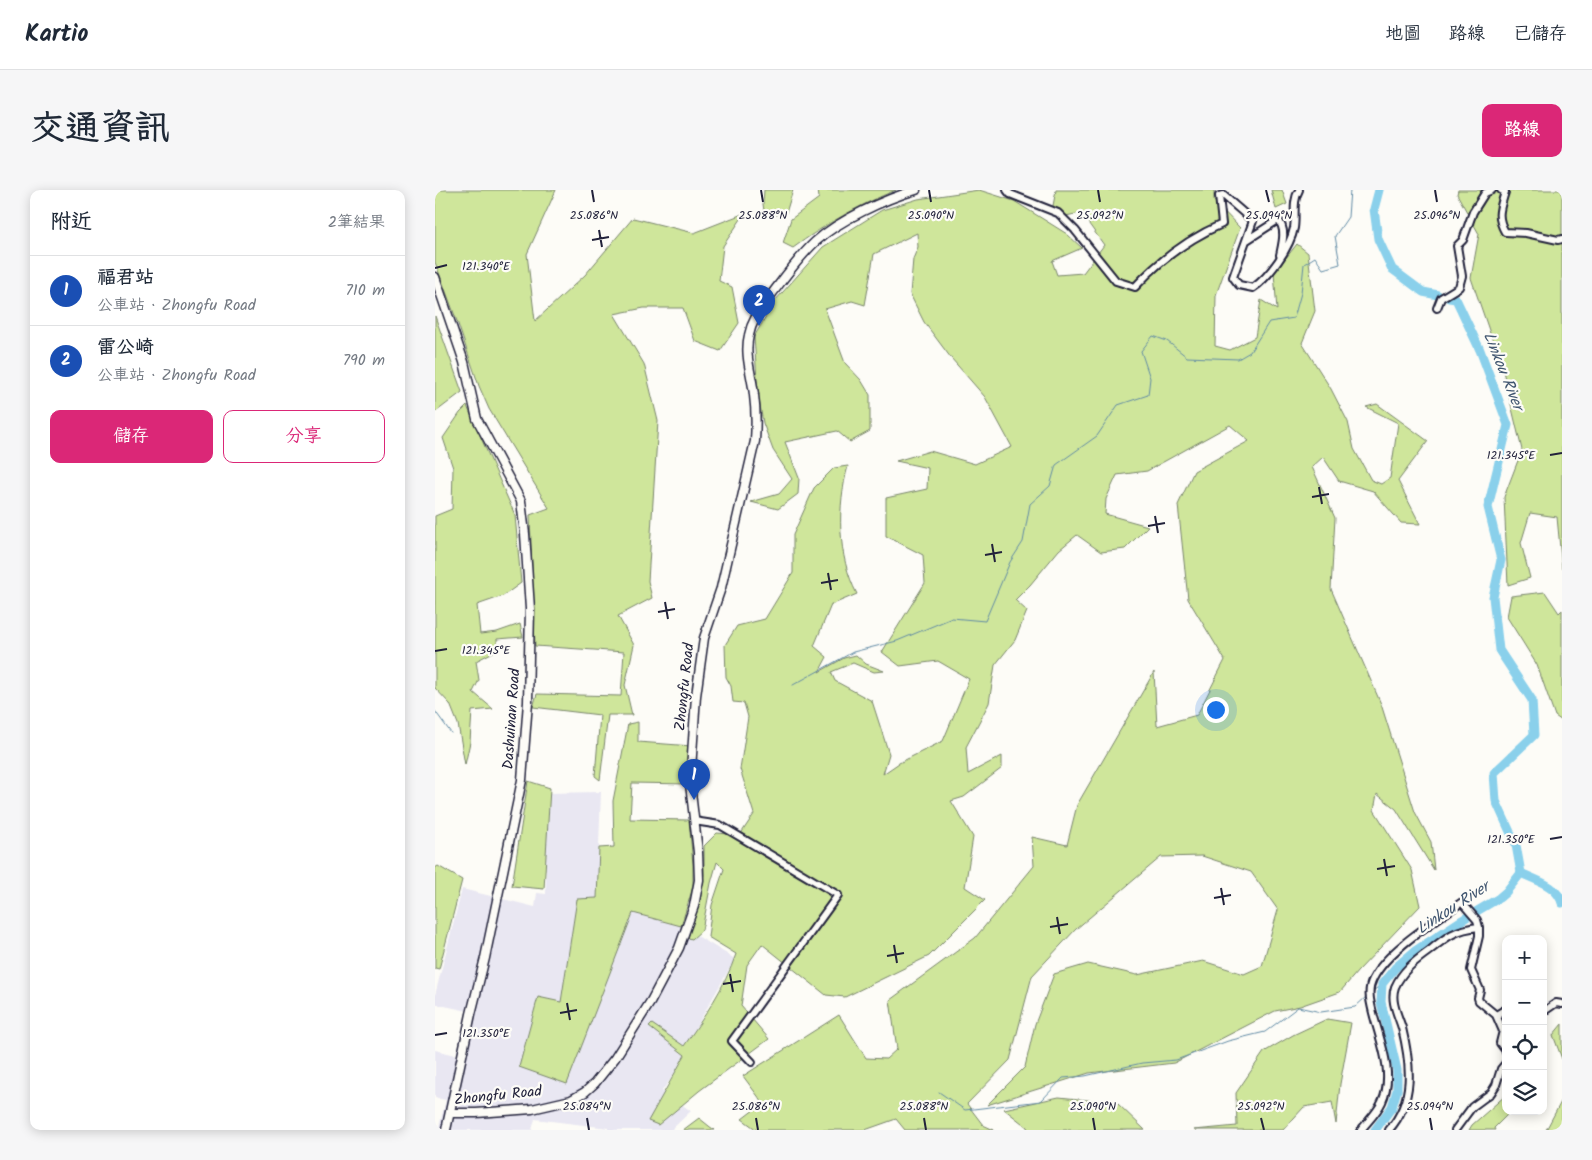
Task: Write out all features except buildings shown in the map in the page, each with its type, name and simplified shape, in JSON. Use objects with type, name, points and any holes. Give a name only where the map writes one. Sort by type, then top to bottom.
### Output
[{"type":"street","name":"Zhongfu Road","points":[[446,1130],[450,1113],[476,1114],[532,1109],[571,1100],[585,1092],[595,1083],[615,1058],[651,1000],[679,948],[694,906],[699,880],[691,774],[696,696],[704,638],[721,588],[755,441],[756,423],[754,394],[748,365],[748,336],[754,319],[776,288],[814,243],[825,234],[862,212],[896,196],[916,190]]},
{"type":"street","points":[[1007,190],[1010,194],[1058,213],[1075,230],[1116,280],[1135,287],[1144,277],[1191,239],[1222,224],[1219,196],[1223,195],[1253,221],[1233,277],[1239,285],[1253,288],[1260,283],[1279,260],[1286,248],[1294,228],[1295,196],[1299,190]]},
{"type":"street","points":[[1437,308],[1441,298],[1459,287],[1463,276],[1457,246],[1463,240],[1473,212],[1485,193],[1492,190]]},
{"type":"street","points":[[1501,190],[1505,192],[1498,214],[1499,223],[1505,232],[1526,233],[1558,240],[1562,239]]},
{"type":"street","points":[[1247,240],[1278,220],[1283,231],[1279,260]]},
{"type":"street","name":"Dashuinan Road","points":[[435,276],[464,362],[477,419],[521,501],[530,609],[528,702],[522,780],[450,1113]]},
{"type":"street","points":[[694,821],[720,825],[838,894],[732,1041],[752,1062]]},
{"type":"street","points":[[1361,1130],[1382,1102],[1387,1079],[1386,1067],[1370,1001],[1369,990],[1373,980],[1395,952],[1463,903],[1478,924],[1479,936],[1471,970],[1480,990],[1479,1001],[1495,1015],[1502,1029]]},
{"type":"street","points":[[1389,1130],[1401,1115],[1405,1106],[1409,1081],[1401,1028],[1393,1002],[1395,989],[1400,978],[1408,968],[1449,935],[1478,924]]},
{"type":"street","points":[[1547,1009],[1557,1003],[1562,1004]]},
{"type":"street","points":[[1495,1015],[1502,1011]]},
{"type":"street","points":[[1455,1130],[1472,1107],[1491,1093],[1502,1068]]},
{"type":"shaded area","points":[[601,792],[597,898],[577,899],[561,1002],[538,997],[567,1083],[633,912],[681,926],[735,959],[683,1050],[688,1054],[662,1091],[691,1111],[671,1130],[608,1130],[608,1128],[535,1119],[532,1130],[438,1130],[446,1100],[435,1098],[435,1050],[456,1055],[468,1011],[435,1004],[435,995],[462,889],[535,907],[537,893],[546,894],[546,793]]},
{"type":"green space","points":[[435,190],[556,190],[527,254],[535,321],[585,275],[633,218],[694,233],[745,213],[723,246],[719,281],[732,287],[739,323],[720,351],[695,341],[683,308],[644,308],[614,314],[644,364],[658,421],[648,581],[652,598],[618,616],[634,645],[625,685],[632,715],[608,715],[600,780],[595,776],[600,715],[533,707],[537,694],[621,696],[624,652],[535,646],[530,515],[549,508],[489,409],[479,386],[435,262]]},
{"type":"green space","points":[[764,190],[793,190],[786,213],[765,217],[763,204]]},
{"type":"green space","points":[[818,190],[896,190],[842,216],[793,248],[783,243],[791,219],[819,198]]},
{"type":"green space","points":[[979,190],[1014,201],[1067,234],[1082,248],[1052,261],[1057,275],[1083,273],[1104,245],[1081,213],[1060,217],[1052,211],[1056,190],[1214,190],[1214,201],[1240,228],[1216,295],[1215,346],[1230,350],[1255,337],[1261,300],[1277,310],[1274,273],[1297,244],[1308,253],[1315,311],[1302,343],[1331,389],[1348,422],[1354,449],[1371,480],[1381,484],[1390,478],[1398,423],[1366,407],[1377,404],[1428,441],[1398,481],[1420,524],[1401,523],[1373,491],[1339,481],[1323,457],[1312,467],[1335,518],[1331,589],[1381,704],[1415,812],[1431,842],[1434,870],[1396,809],[1377,794],[1374,810],[1412,870],[1420,906],[1340,992],[1300,1006],[1275,1011],[1174,1063],[1089,1073],[987,1105],[1025,1067],[1035,1024],[1054,974],[1088,964],[1137,975],[1203,961],[1244,974],[1262,966],[1278,910],[1251,872],[1202,856],[1161,857],[1076,929],[1032,976],[1010,1060],[967,1104],[983,1125],[994,1130],[905,1130],[896,1119],[865,1130],[757,1130],[742,1119],[763,1103],[743,1076],[839,1015],[866,1058],[886,1059],[897,1049],[890,1000],[975,938],[1034,866],[1032,837],[1067,845],[1077,805],[1154,672],[1157,726],[1197,715],[1225,660],[1188,599],[1178,505],[1194,471],[1249,441],[1230,425],[1147,471],[1117,475],[1106,499],[1105,514],[1148,526],[1125,549],[1101,552],[1077,535],[1059,550],[1015,600],[1027,611],[1015,640],[995,665],[989,703],[966,747],[968,774],[1002,756],[1002,768],[964,797],[951,801],[973,837],[965,887],[985,900],[929,956],[845,997],[826,995],[762,944],[747,965],[741,1006],[769,1039],[699,1091],[658,1125],[648,1121],[685,1055],[649,1027],[652,1024],[684,1046],[720,990],[736,954],[708,937],[712,905],[724,869],[717,862],[702,930],[692,939],[688,938],[704,875],[704,846],[717,833],[740,835],[754,814],[740,769],[748,717],[744,703],[733,702],[731,686],[726,677],[725,645],[737,626],[765,619],[793,573],[793,535],[814,488],[834,468],[848,466],[842,498],[842,547],[850,579],[857,594],[831,605],[814,646],[827,657],[819,672],[844,658],[856,655],[866,664],[884,671],[874,672],[853,663],[831,672],[835,681],[872,701],[889,754],[883,774],[899,763],[943,741],[969,679],[938,661],[900,666],[882,652],[925,583],[923,555],[886,536],[886,498],[927,489],[928,468],[896,461],[930,451],[975,464],[1012,447],[985,397],[951,358],[924,322],[910,294],[913,259],[918,247],[917,233],[874,254],[865,305],[852,301],[825,309],[845,363],[861,380],[870,395],[870,431],[850,442],[837,431],[785,442],[799,478],[798,494],[778,509],[751,502],[779,494],[792,479],[773,450],[763,423],[758,393],[754,337],[774,302],[823,247],[882,210],[918,199]]},
{"type":"green space","points":[[1271,190],[1282,190],[1287,204],[1276,209]]},
{"type":"green space","points":[[1458,190],[1562,190],[1562,569],[1557,517],[1530,513],[1521,543],[1530,578],[1508,585],[1504,497],[1522,450],[1503,371],[1471,278],[1479,234],[1457,194]]},
{"type":"green space","points":[[435,316],[462,392],[437,411],[435,411]]},
{"type":"green space","points":[[467,406],[515,515],[521,583],[503,596],[477,605],[480,634],[497,632],[520,624],[523,637],[497,639],[497,650],[476,661],[479,680],[473,692],[493,709],[472,711],[470,742],[465,765],[458,724],[450,704],[435,688],[435,516],[452,509],[453,468],[443,438]]},
{"type":"green space","points":[[1545,592],[1559,613],[1562,610],[1562,721],[1555,716],[1537,665],[1507,617],[1511,596]]},
{"type":"green space","points":[[638,722],[638,742],[692,746],[688,784],[632,783],[630,819],[689,820],[693,887],[681,926],[633,913],[567,1084],[519,1067],[538,997],[561,1002],[577,899],[597,898],[599,848],[614,847],[613,801],[628,724]]},
{"type":"green space","points":[[528,781],[550,788],[544,889],[512,886]]},
{"type":"green space","points":[[438,866],[462,880],[439,969],[435,968],[435,868]]},
{"type":"green space","points":[[1327,1019],[1351,1023],[1340,1084],[1336,1124],[1332,1102],[1304,1107],[1283,1130],[1194,1130],[1237,1126],[1236,1093],[1264,1052],[1293,1035]]},
{"type":"green space","points":[[1562,1024],[1562,1059],[1553,1035]]},
{"type":"green space","points":[[1059,1097],[1117,1103],[1145,1130],[1028,1130],[1027,1127],[1004,1109]]},
{"type":"green space","points":[[1502,1099],[1502,1115],[1507,1115],[1494,1128],[1495,1130],[1469,1130],[1472,1125]]},
{"type":"green space","points":[[1562,1100],[1562,1130],[1546,1130]]},
{"type":"green space","points":[[699,1118],[714,1130],[683,1130]]},
{"type":"waterway","points":[[793,685],[853,652],[897,641],[952,618],[985,621],[1010,562],[1023,542],[1030,504],[1050,486],[1056,465],[1097,436],[1118,405],[1148,395],[1150,378],[1141,351],[1153,336],[1167,341],[1187,357],[1238,359],[1250,352],[1269,322],[1294,318],[1301,293],[1304,264],[1315,257],[1323,269],[1340,264],[1335,236],[1348,217],[1350,190]]},
{"type":"waterway","name":"Linkou River","points":[[1379,190],[1374,209],[1378,239],[1392,269],[1423,292],[1438,295]]},
{"type":"waterway","name":"Linkou River","points":[[1375,1130],[1392,1107],[1397,1090],[1397,1070],[1381,1002],[1382,984],[1395,968],[1415,951],[1499,898],[1521,873],[1516,845],[1496,801],[1494,773],[1534,735],[1532,700],[1499,650],[1493,597],[1501,560],[1488,507],[1508,425],[1480,350],[1456,299],[1449,298]]},
{"type":"waterway","points":[[435,711],[451,733]]},
{"type":"waterway","points":[[1521,873],[1551,888],[1556,892],[1562,903]]},
{"type":"waterway","points":[[1373,991],[1382,984]]},
{"type":"waterway","points":[[939,1092],[965,1110],[1041,1101],[1063,1078],[1085,1076],[1142,1063],[1176,1060],[1228,1041],[1265,1032],[1298,1007],[1321,1012],[1355,1007],[1366,997]]},
{"type":"place","name":"雷公崎","points":[[759,326]]},
{"type":"place","name":"福君站","points":[[694,800]]}]
